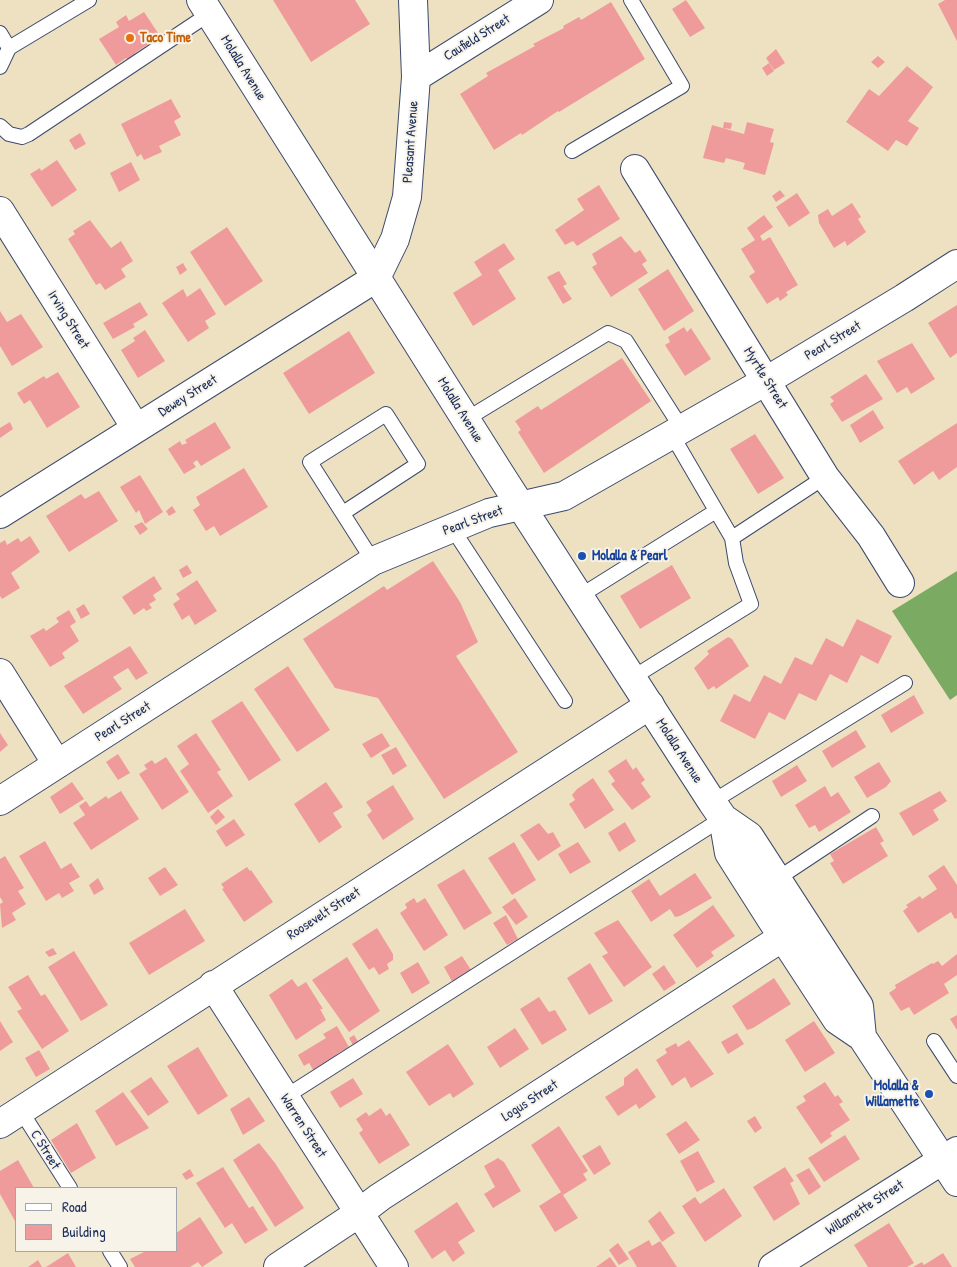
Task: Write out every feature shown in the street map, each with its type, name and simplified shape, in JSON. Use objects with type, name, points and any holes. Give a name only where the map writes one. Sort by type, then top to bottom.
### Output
[{"type":"street","name":"Pleasant Avenue","points":[[376,278],[398,233],[407,197],[416,76],[413,0]]},
{"type":"street","name":"Caufield Street","points":[[416,76],[539,0]]},
{"type":"street","name":"Molalla Avenue","points":[[205,7],[465,420],[717,810],[729,853],[783,937],[837,1020],[862,1037],[952,1164]]},
{"type":"street","name":"Myrtle Street","points":[[635,169],[825,477],[871,536],[900,583]]},
{"type":"street","name":"Irving Street","points":[[0,211],[136,428]]},
{"type":"street","name":"Pearl Street","points":[[0,801],[373,561],[489,513],[564,496],[766,381],[957,264]]},
{"type":"street","name":"Dewey Street","points":[[0,514],[376,278]]},
{"type":"street","points":[[0,673],[57,764]]},
{"type":"street","name":"Roosevelt Street","points":[[10,1118],[213,985],[650,705]]},
{"type":"street","name":"Molalla Avenue","points":[[717,810],[749,836],[859,1006],[862,1037]]},
{"type":"street","name":"Logus Street","points":[[278,1267],[360,1214],[380,1197],[783,937]]},
{"type":"street","name":"Warren Street","points":[[213,985],[394,1267]]},
{"type":"street","name":"Willamette Street","points":[[773,1267],[952,1164]]},
{"type":"lane","points":[[0,67],[9,48],[89,0]]},
{"type":"lane","points":[[572,151],[682,86],[630,0]]},
{"type":"lane","points":[[0,126],[10,134],[22,137],[29,134],[205,7]]},
{"type":"lane","points":[[0,33],[9,48]]},
{"type":"lane","points":[[465,420],[608,333],[626,341],[677,432],[732,538],[736,563],[751,604],[632,678]]},
{"type":"lane","points":[[343,513],[418,464],[386,414],[310,462],[373,561]]},
{"type":"lane","points":[[732,538],[825,477]]},
{"type":"lane","points":[[580,596],[716,510]]},
{"type":"lane","points":[[452,528],[565,701]]},
{"type":"lane","points":[[285,1098],[906,683]]},
{"type":"lane","points":[[777,879],[872,816]]},
{"type":"lane","points":[[934,1040],[957,1076]]},
{"type":"lane","name":"C Street","points":[[10,1118],[69,1187]]},
{"type":"lane","points":[[111,1252],[120,1267]]},
{"type":"green space","points":[[957,571],[957,695],[950,700],[892,611]]},
{"type":"building","points":[[273,0],[355,0],[370,24],[311,62]]},
{"type":"building","points":[[686,0],[705,28],[690,37],[672,9]]},
{"type":"building","points":[[945,0],[957,0],[957,41],[938,4]]},
{"type":"building","points":[[611,2],[645,59],[522,135],[521,133],[494,150],[460,94],[488,76],[486,73],[535,46],[533,44],[564,28],[563,26],[579,17],[581,20]]},
{"type":"building","name":"Taco Time","points":[[144,12],[160,36],[135,53],[137,56],[129,61],[126,58],[116,65],[99,39],[119,27],[116,22],[126,15],[129,21]]},
{"type":"building","points":[[776,49],[785,63],[774,70],[766,58]]},
{"type":"building","points":[[878,56],[885,62],[878,68],[871,62]]},
{"type":"building","points":[[769,63],[774,71],[767,76],[762,68]]},
{"type":"building","points":[[907,66],[933,87],[908,121],[919,128],[907,146],[896,140],[888,151],[846,122],[869,89],[879,96]]},
{"type":"building","points":[[171,99],[181,117],[174,121],[181,135],[159,146],[162,152],[144,160],[141,154],[137,157],[121,124]]},
{"type":"building","points":[[724,122],[732,123],[731,129],[723,128]]},
{"type":"building","points":[[747,122],[774,129],[770,142],[774,143],[765,175],[743,169],[745,163],[726,158],[724,163],[703,158],[712,125],[744,134]]},
{"type":"building","points":[[80,133],[86,144],[75,150],[69,140]]},
{"type":"building","points":[[57,160],[77,190],[52,207],[30,174],[40,168],[41,171]]},
{"type":"building","points":[[131,162],[140,180],[119,192],[110,173]]},
{"type":"building","points":[[599,185],[620,219],[577,246],[573,241],[565,245],[555,230],[584,210],[577,199]]},
{"type":"building","points":[[780,190],[785,196],[776,202],[772,196]]},
{"type":"building","points":[[797,193],[810,213],[789,227],[776,207]]},
{"type":"building","points":[[852,203],[861,217],[858,219],[866,232],[847,246],[845,241],[834,248],[819,223],[818,215],[828,209],[832,216]]},
{"type":"building","points":[[764,215],[773,227],[760,236],[763,241],[770,237],[798,285],[786,292],[788,295],[780,301],[778,297],[767,304],[749,276],[755,272],[741,249],[755,240],[747,228]]},
{"type":"building","points":[[90,220],[111,248],[121,241],[133,261],[121,269],[126,277],[105,290],[100,283],[96,285],[68,239],[75,234],[73,231]]},
{"type":"building","points":[[227,227],[263,281],[225,306],[190,252]]},
{"type":"building","points":[[621,236],[635,253],[640,250],[647,261],[642,264],[648,273],[611,297],[592,267],[597,264],[592,254]]},
{"type":"building","points":[[504,243],[515,259],[498,270],[516,299],[473,326],[453,293],[482,275],[474,262]]},
{"type":"building","points":[[183,263],[187,270],[180,275],[176,267]]},
{"type":"building","points":[[668,269],[694,311],[664,331],[638,289]]},
{"type":"building","points":[[559,271],[567,284],[563,286],[572,299],[563,304],[547,277]]},
{"type":"building","points":[[200,288],[216,314],[205,321],[209,328],[188,342],[162,303],[183,289],[187,297]]},
{"type":"building","points":[[140,302],[148,315],[133,324],[135,327],[113,339],[103,323]]},
{"type":"building","points":[[957,305],[957,353],[950,358],[928,323]]},
{"type":"building","points":[[0,311],[7,322],[21,314],[43,347],[12,366],[0,346]]},
{"type":"building","points":[[684,327],[687,332],[691,328],[711,359],[685,376],[665,345],[670,342],[668,337]]},
{"type":"building","points":[[145,330],[165,361],[138,378],[121,350],[135,341],[133,338]]},
{"type":"building","points":[[349,331],[375,373],[309,414],[283,373]]},
{"type":"building","points":[[912,343],[935,379],[911,394],[907,387],[897,393],[877,361]]},
{"type":"building","points":[[622,358],[651,401],[544,473],[518,432],[521,430],[515,421],[538,406],[541,410]]},
{"type":"building","points":[[58,372],[80,407],[47,428],[30,400],[24,404],[17,393],[44,376],[46,379]]},
{"type":"building","points":[[866,374],[883,399],[842,422],[830,404],[834,401],[830,397]]},
{"type":"building","points":[[873,410],[884,428],[860,443],[850,425]]},
{"type":"building","points":[[10,422],[13,429],[0,438],[0,428]]},
{"type":"building","points":[[215,422],[231,448],[201,466],[197,460],[193,463],[196,467],[184,474],[168,449],[180,441],[182,445],[187,443],[185,440]]},
{"type":"building","points":[[957,423],[957,467],[939,480],[933,471],[914,485],[898,461]]},
{"type":"building","points":[[755,434],[784,478],[758,494],[730,449]]},
{"type":"building","points":[[244,468],[268,507],[220,536],[214,526],[206,531],[193,510],[200,505],[196,497]]},
{"type":"building","points":[[140,475],[163,512],[145,524],[139,510],[136,513],[120,487]]},
{"type":"building","points":[[99,491],[118,521],[69,552],[46,516],[81,494],[85,499]]},
{"type":"building","points":[[172,506],[176,512],[169,516],[166,511]]},
{"type":"building","points":[[142,522],[148,529],[140,535],[134,526]]},
{"type":"building","points":[[30,536],[40,552],[11,573],[20,588],[2,599],[0,596],[0,543],[5,540],[7,545],[18,538],[21,542]]},
{"type":"building","points":[[433,561],[460,602],[478,642],[456,656],[518,752],[444,799],[378,698],[335,688],[303,639],[384,586],[387,590]]},
{"type":"building","points":[[187,565],[192,573],[183,578],[179,570]]},
{"type":"building","points":[[672,565],[691,598],[640,629],[620,596]]},
{"type":"building","points":[[154,576],[162,589],[153,595],[156,600],[149,604],[152,608],[146,611],[144,608],[134,615],[122,597]]},
{"type":"building","points":[[197,580],[217,611],[195,625],[189,615],[182,620],[173,604],[180,599],[176,594]]},
{"type":"building","points":[[84,604],[90,614],[81,619],[76,609]]},
{"type":"building","points":[[69,610],[76,622],[70,626],[79,641],[62,653],[65,658],[50,667],[30,636],[44,628],[46,631],[59,622],[56,618]]},
{"type":"building","points":[[857,619],[892,636],[878,664],[861,655],[847,683],[830,674],[816,701],[799,693],[785,720],[769,712],[755,739],[720,721],[734,694],[750,702],[764,675],[781,684],[795,657],[812,665],[826,638],[843,647]]},
{"type":"building","points":[[728,637],[732,639],[749,666],[716,689],[714,686],[708,690],[694,668],[709,654],[707,651]]},
{"type":"building","points":[[130,646],[148,673],[136,680],[128,668],[113,677],[122,689],[83,714],[64,686]]},
{"type":"building","points":[[288,666],[330,730],[297,752],[254,689]]},
{"type":"building","points":[[914,695],[924,713],[891,733],[881,715]]},
{"type":"building","points":[[242,701],[281,760],[249,781],[211,721]]},
{"type":"building","points":[[856,730],[866,747],[832,768],[822,751]]},
{"type":"building","points":[[0,733],[8,745],[0,752]]},
{"type":"building","points":[[196,733],[221,770],[217,772],[233,796],[208,813],[180,771],[189,764],[177,746]]},
{"type":"building","points":[[382,733],[390,746],[371,758],[362,744]]},
{"type":"building","points":[[396,747],[407,766],[393,775],[381,755]]},
{"type":"building","points":[[118,754],[130,773],[118,780],[106,762]]},
{"type":"building","points":[[166,757],[189,792],[162,810],[139,774],[147,769],[144,765],[152,760],[155,764]]},
{"type":"building","points":[[626,759],[633,770],[636,767],[645,780],[641,783],[651,797],[632,810],[611,784],[615,781],[608,771]]},
{"type":"building","points":[[879,762],[891,781],[886,787],[867,798],[854,777]]},
{"type":"building","points":[[797,765],[807,781],[781,797],[772,781]]},
{"type":"building","points":[[593,778],[614,810],[585,829],[569,804],[575,800],[572,795],[577,789]]},
{"type":"building","points":[[72,782],[84,799],[60,814],[50,797]]},
{"type":"building","points":[[326,782],[343,807],[333,813],[342,827],[319,843],[294,804]]},
{"type":"building","points":[[393,785],[414,819],[383,840],[367,815],[372,811],[366,802]]},
{"type":"building","points":[[825,786],[831,797],[838,792],[851,812],[819,832],[815,825],[809,828],[795,805]]},
{"type":"building","points":[[121,791],[139,819],[91,850],[73,823],[85,815],[79,806],[86,801],[90,807],[106,796],[108,799]]},
{"type":"building","points":[[940,791],[947,801],[933,810],[939,820],[913,836],[899,813]]},
{"type":"building","points":[[218,809],[225,817],[216,825],[210,817]]},
{"type":"building","points":[[234,819],[245,835],[226,847],[216,831]]},
{"type":"building","points":[[625,822],[636,841],[619,852],[608,833]]},
{"type":"building","points":[[539,823],[548,834],[553,832],[561,846],[538,861],[520,835]]},
{"type":"building","points":[[876,827],[884,841],[880,843],[888,856],[843,884],[830,863],[834,861],[830,854]]},
{"type":"building","points":[[45,841],[61,869],[71,863],[80,877],[69,883],[74,891],[62,898],[59,893],[46,901],[19,856]]},
{"type":"building","points":[[514,842],[536,880],[512,895],[488,858]]},
{"type":"building","points":[[578,842],[591,862],[570,874],[558,854]]},
{"type":"building","points":[[5,856],[24,888],[18,891],[26,904],[12,913],[16,920],[2,928],[0,904],[3,902],[0,897],[0,859]]},
{"type":"building","points":[[944,865],[957,885],[957,918],[955,919],[951,912],[918,933],[903,911],[908,907],[906,905],[920,896],[922,899],[937,889],[928,876]]},
{"type":"building","points":[[165,867],[178,885],[160,896],[148,878]]},
{"type":"building","points":[[247,867],[273,902],[244,922],[222,889],[224,888],[221,884]]},
{"type":"building","points":[[464,869],[492,913],[464,930],[437,885]]},
{"type":"building","points":[[695,873],[712,898],[680,916],[675,917],[670,909],[651,922],[631,891],[649,879],[660,896]]},
{"type":"building","points":[[98,878],[104,889],[94,895],[89,885]]},
{"type":"building","points":[[414,898],[417,903],[425,898],[448,935],[424,951],[400,913],[407,908],[405,904]]},
{"type":"building","points":[[515,898],[528,917],[516,925],[502,907]]},
{"type":"building","points":[[713,905],[735,936],[711,952],[714,956],[697,968],[673,935]]},
{"type":"building","points":[[185,909],[205,941],[149,975],[129,943]]},
{"type":"building","points":[[506,915],[518,939],[507,945],[493,923]]},
{"type":"building","points":[[618,920],[652,967],[624,987],[602,956],[608,953],[594,933]]},
{"type":"building","points":[[377,928],[393,954],[393,960],[387,964],[389,969],[379,975],[374,967],[369,970],[352,944]]},
{"type":"building","points":[[53,948],[57,954],[49,957],[45,952]]},
{"type":"building","points":[[74,951],[108,1005],[81,1021],[48,967]]},
{"type":"building","points":[[957,954],[957,975],[944,984],[949,993],[914,1015],[909,1007],[901,1011],[889,993],[896,988],[895,985],[932,963],[938,961],[942,966]]},
{"type":"building","points":[[462,956],[473,973],[454,985],[444,967]]},
{"type":"building","points":[[347,957],[380,1011],[349,1032],[312,980]]},
{"type":"building","points":[[418,962],[430,983],[412,994],[400,973]]},
{"type":"building","points":[[590,963],[613,1001],[589,1015],[567,978]]},
{"type":"building","points":[[664,965],[676,983],[664,991],[652,974]]},
{"type":"building","points":[[28,975],[41,996],[45,994],[69,1031],[42,1049],[17,1011],[22,1009],[8,987]]},
{"type":"building","points":[[774,978],[791,1004],[747,1030],[732,1006]]},
{"type":"building","points":[[292,979],[298,987],[306,982],[323,1009],[320,1009],[326,1020],[296,1040],[269,995]]},
{"type":"building","points":[[539,997],[549,1012],[555,1010],[567,1030],[542,1045],[520,1009]]},
{"type":"building","points":[[957,1015],[957,1030],[950,1019]]},
{"type":"building","points":[[0,1021],[13,1042],[0,1051]]},
{"type":"building","points":[[814,1021],[835,1053],[805,1072],[785,1040]]},
{"type":"building","points":[[337,1026],[349,1047],[337,1054],[340,1058],[315,1073],[309,1063],[304,1066],[298,1055],[326,1038],[323,1034]]},
{"type":"building","points":[[515,1028],[529,1049],[500,1068],[487,1047]]},
{"type":"building","points":[[737,1033],[744,1044],[728,1054],[721,1042]]},
{"type":"building","points":[[354,1035],[359,1043],[354,1047],[349,1038]]},
{"type":"building","points":[[689,1040],[714,1074],[691,1088],[685,1077],[672,1086],[656,1060],[667,1053],[665,1049],[676,1043],[678,1047]]},
{"type":"building","points":[[448,1044],[474,1084],[453,1098],[450,1093],[429,1106],[406,1072]]},
{"type":"building","points":[[198,1047],[228,1096],[198,1115],[167,1066]]},
{"type":"building","points":[[39,1050],[50,1069],[36,1077],[25,1058]]},
{"type":"building","points":[[637,1068],[656,1097],[639,1109],[636,1104],[618,1116],[605,1097],[624,1085],[624,1078]]},
{"type":"building","points":[[151,1077],[169,1102],[148,1116],[130,1091]]},
{"type":"building","points":[[353,1078],[363,1094],[340,1108],[330,1092]]},
{"type":"building","points":[[825,1082],[835,1097],[838,1095],[843,1102],[839,1104],[850,1120],[830,1133],[832,1136],[821,1144],[796,1107],[806,1101],[803,1096]]},
{"type":"building","points":[[123,1092],[149,1128],[116,1146],[95,1111]]},
{"type":"building","points":[[249,1097],[265,1121],[243,1135],[230,1109]]},
{"type":"building","points":[[381,1108],[386,1116],[390,1113],[410,1145],[379,1164],[359,1133],[363,1130],[356,1119],[366,1112],[369,1116]]},
{"type":"building","points":[[755,1116],[762,1128],[755,1133],[747,1121]]},
{"type":"building","points":[[686,1121],[700,1140],[679,1154],[666,1134]]},
{"type":"building","points":[[77,1123],[96,1158],[71,1173],[51,1140]]},
{"type":"building","points":[[559,1126],[588,1171],[583,1174],[587,1180],[563,1195],[578,1218],[555,1232],[539,1206],[561,1192],[531,1145]]},
{"type":"building","points":[[845,1135],[860,1159],[824,1182],[808,1158]]},
{"type":"building","points":[[259,1143],[275,1163],[304,1208],[275,1227],[233,1160]]},
{"type":"building","points":[[600,1145],[611,1164],[594,1175],[582,1156]]},
{"type":"building","points":[[698,1151],[715,1182],[697,1192],[680,1161]]},
{"type":"building","points":[[498,1158],[504,1162],[521,1191],[493,1208],[484,1194],[495,1187],[484,1166]]},
{"type":"building","points":[[18,1160],[33,1187],[15,1187],[15,1221],[0,1194],[0,1171]]},
{"type":"building","points":[[223,1167],[249,1208],[253,1206],[268,1230],[245,1244],[232,1223],[225,1228],[196,1183]]},
{"type":"building","points":[[785,1167],[794,1181],[790,1183],[800,1204],[774,1221],[753,1187]]},
{"type":"building","points":[[809,1168],[821,1187],[809,1195],[796,1175]]},
{"type":"building","points":[[190,1169],[194,1176],[186,1180],[182,1174]]},
{"type":"building","points":[[724,1188],[742,1216],[705,1242],[682,1206],[695,1197],[700,1204]]},
{"type":"building","points":[[457,1202],[475,1231],[458,1242],[465,1253],[453,1262],[445,1250],[432,1259],[414,1231]]},
{"type":"building","points":[[660,1211],[675,1233],[662,1242],[648,1221]]},
{"type":"building","points":[[200,1217],[223,1253],[202,1267],[198,1262],[190,1267],[135,1267],[130,1259],[144,1252],[178,1252],[178,1232]]},
{"type":"building","points":[[889,1223],[914,1263],[907,1267],[868,1267],[854,1245]]},
{"type":"building","points":[[649,1240],[652,1246],[660,1241],[677,1267],[637,1267],[628,1252]]},
{"type":"building","points":[[618,1243],[629,1259],[619,1265],[609,1250]]},
{"type":"building","points":[[68,1253],[76,1267],[46,1267]]},
{"type":"building","points":[[943,1253],[952,1267],[913,1267],[922,1262],[924,1265]]},
{"type":"building","points":[[610,1257],[617,1267],[596,1267]]},
{"type":"building","points":[[38,1260],[42,1267],[28,1267]]},
{"type":"place","name":"Taco Time","points":[[130,38]]},
{"type":"place","name":"Molalla & Pearl","points":[[582,556]]},
{"type":"place","name":"Molalla & Willamette","points":[[929,1094]]}]
